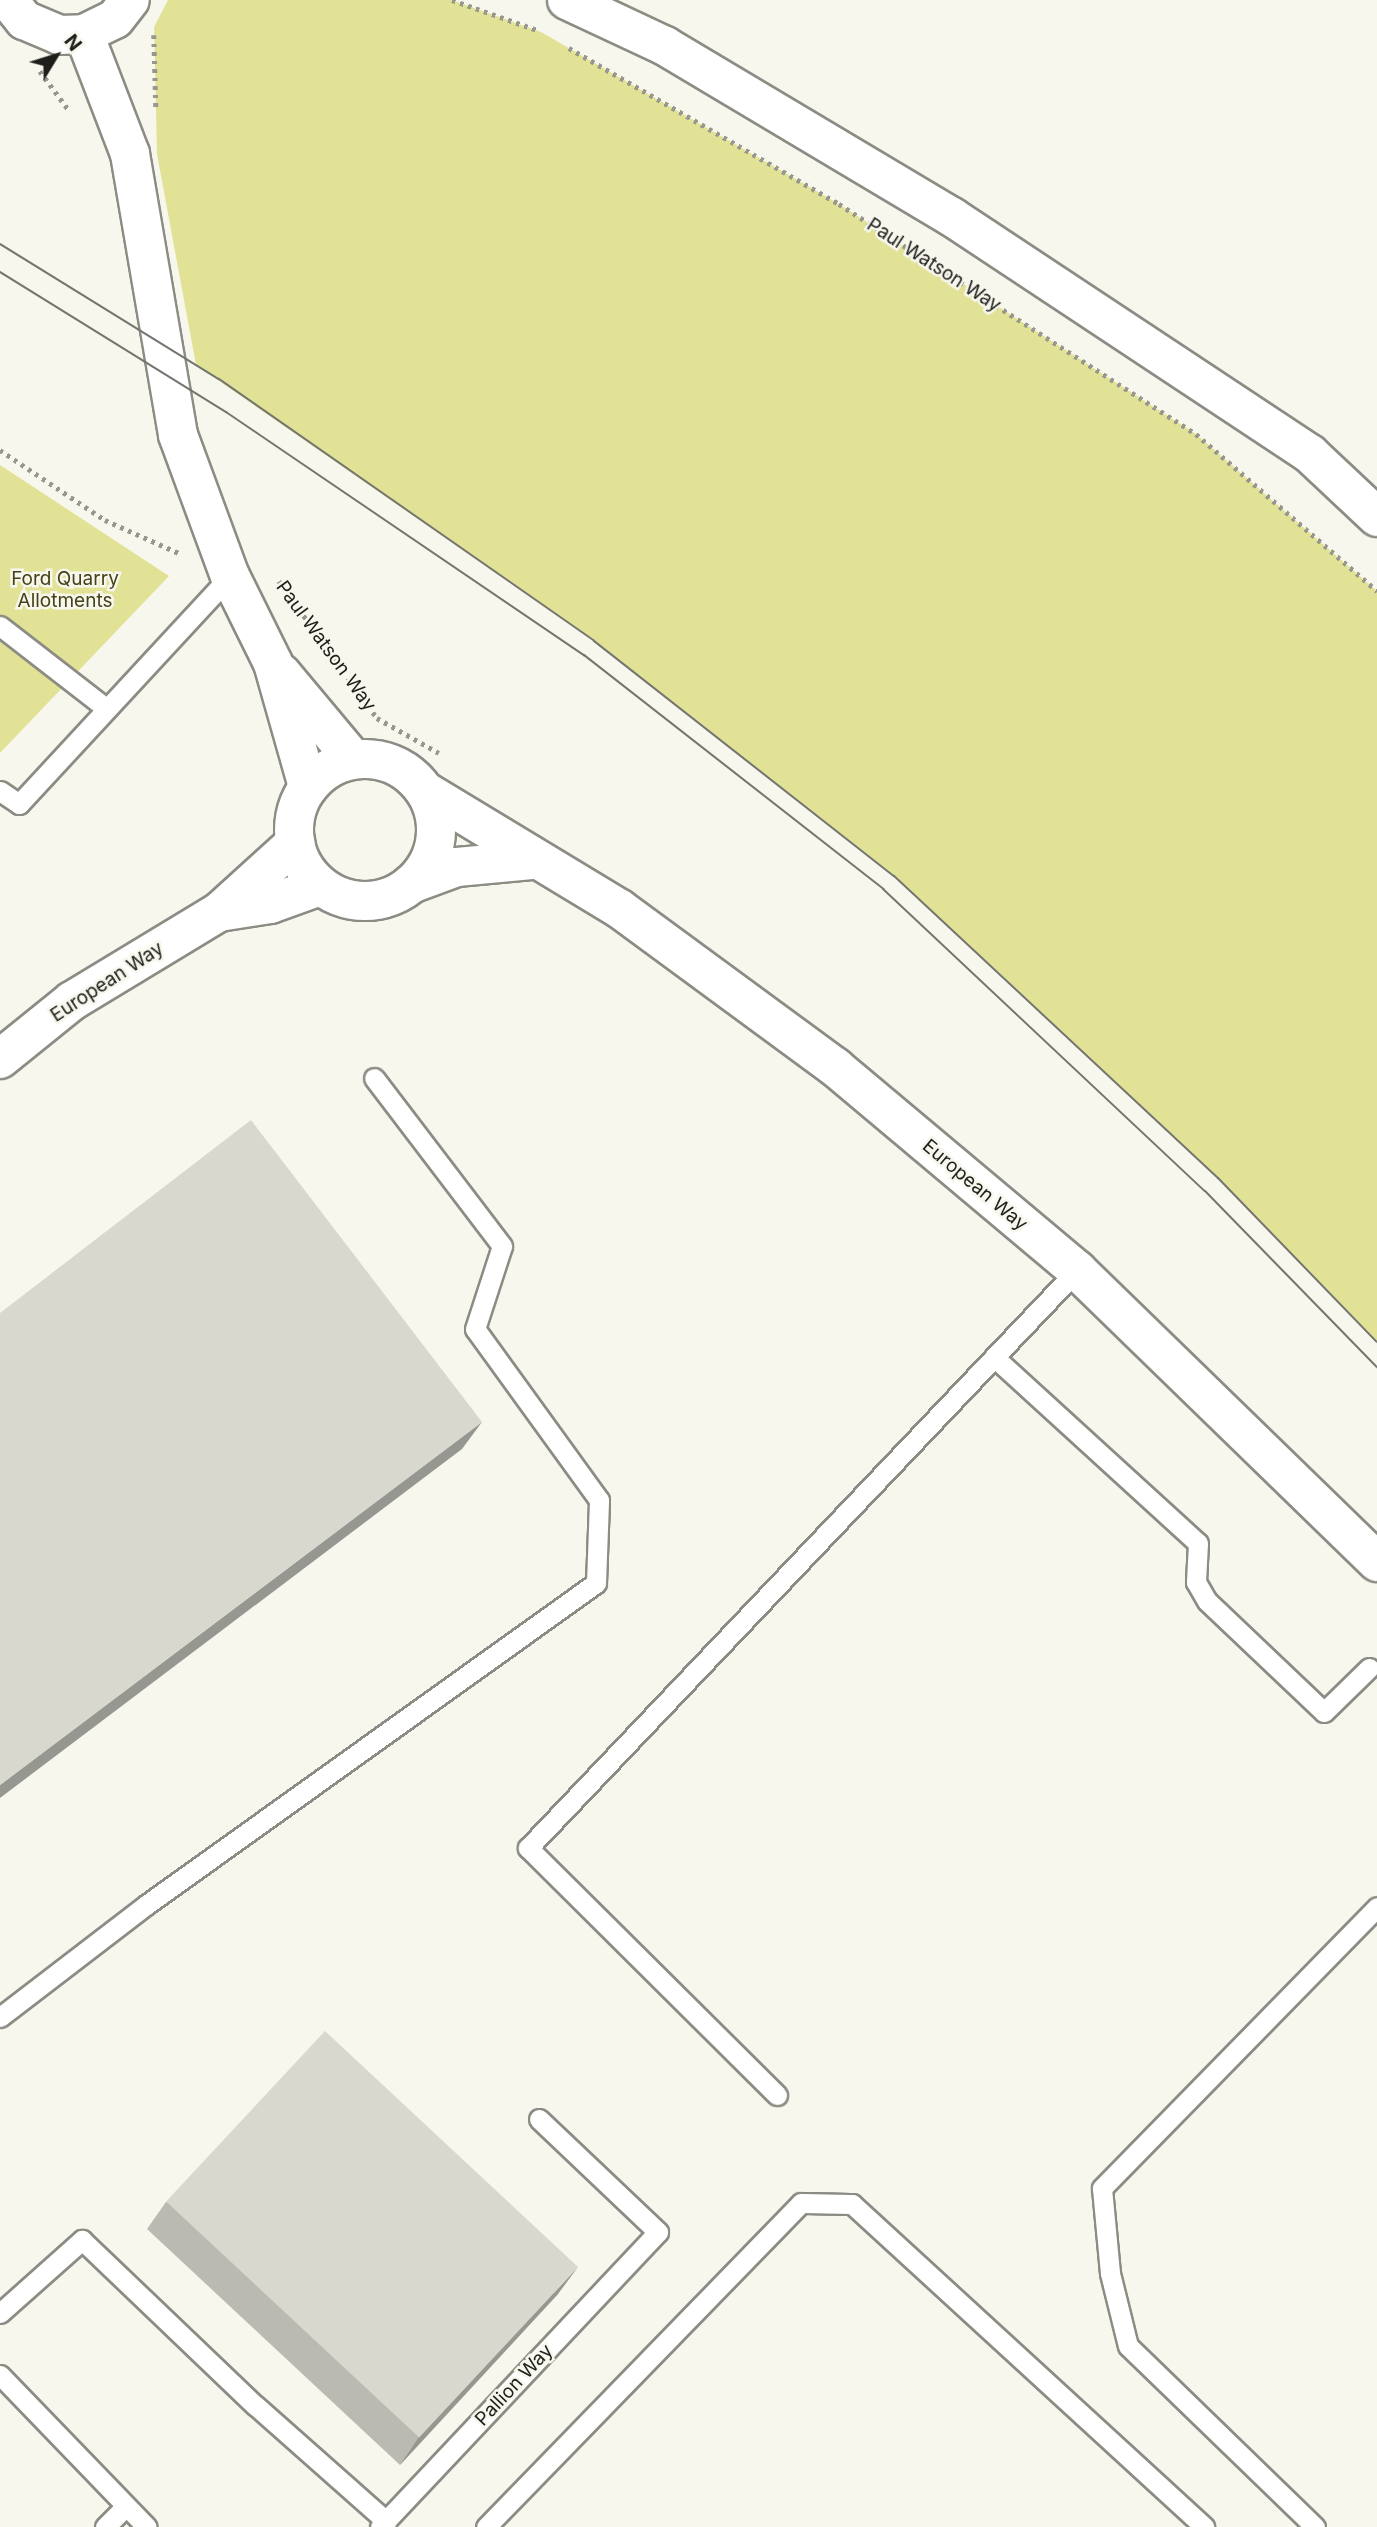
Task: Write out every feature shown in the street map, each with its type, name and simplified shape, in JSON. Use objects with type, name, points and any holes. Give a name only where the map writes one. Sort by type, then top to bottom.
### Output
[{"type":"main road","points":[[8,0],[24,20],[47,32],[85,34],[116,19],[130,0]]},
{"type":"main road","points":[[567,0],[665,46],[952,217],[1310,454],[1377,517]]},
{"type":"main road","points":[[85,34],[130,154],[178,435],[230,576],[273,663],[308,787]]},
{"type":"main road","points":[[273,663],[353,759]]},
{"type":"main road","points":[[411,884],[433,852],[437,832],[425,791],[396,765],[353,759],[330,767],[308,787],[294,818],[295,843],[304,867],[320,886],[355,901],[380,900],[411,884],[457,867],[532,859]]},
{"type":"main road","name":"European Way","points":[[425,791],[532,859],[620,909],[835,1066],[1077,1270],[1377,1562]]},
{"type":"main road","points":[[219,912],[295,843]]},
{"type":"main road","points":[[219,912],[270,904],[320,886]]},
{"type":"main road","name":"European Way","points":[[0,1059],[72,1001],[219,912]]},
{"type":"lane","points":[[0,791],[19,804],[230,576]]},
{"type":"lane","points":[[0,626],[107,709]]},
{"type":"lane","points":[[0,2017],[157,1897],[596,1583],[599,1500],[475,1329],[502,1246],[374,1078]]},
{"type":"lane","points":[[777,2095],[528,1848],[1077,1270]]},
{"type":"lane","points":[[994,1357],[1198,1543],[1196,1582],[1207,1601],[1324,1712],[1369,1668]]},
{"type":"lane","points":[[1315,2527],[1128,2346],[1110,2273],[1102,2188],[1377,1907]]},
{"type":"lane","name":"Pallion Way","points":[[383,2524],[658,2232],[539,2119]]},
{"type":"lane","points":[[486,2527],[802,2203],[852,2204],[1204,2527]]},
{"type":"lane","points":[[0,2313],[82,2240],[383,2524]]},
{"type":"lane","points":[[0,2375],[147,2527]]},
{"type":"lane","points":[[105,2527],[125,2507]]},
{"type":"path","points":[[452,0],[553,39]]},
{"type":"path","name":"Paul Watson Way","points":[[565,46],[839,204],[1196,433],[1377,590]]},
{"type":"path","points":[[0,450],[105,520],[230,576]]},
{"type":"path","name":"Paul Watson Way","points":[[230,576],[267,564],[377,718],[447,757]]},
{"type":"green space","points":[[168,0],[452,0],[541,32],[839,204],[1196,434],[1377,591],[1377,1342],[1218,1178],[894,876],[594,641],[196,365],[157,154],[154,27]]},
{"type":"green space","name":"Ford Quarry Allotments","points":[[0,465],[169,576],[0,753]]},
{"type":"building","points":[[251,1120],[482,1422],[0,1785],[0,1313]]},
{"type":"building","points":[[325,2031],[578,2267],[419,2437],[166,2201]]},
{"type":"tram line","points":[[0,244],[219,379],[594,641],[894,876],[1218,1178],[1377,1342]]},
{"type":"tram line","points":[[0,272],[226,412],[584,655],[883,889],[1205,1191],[1377,1367]]}]
